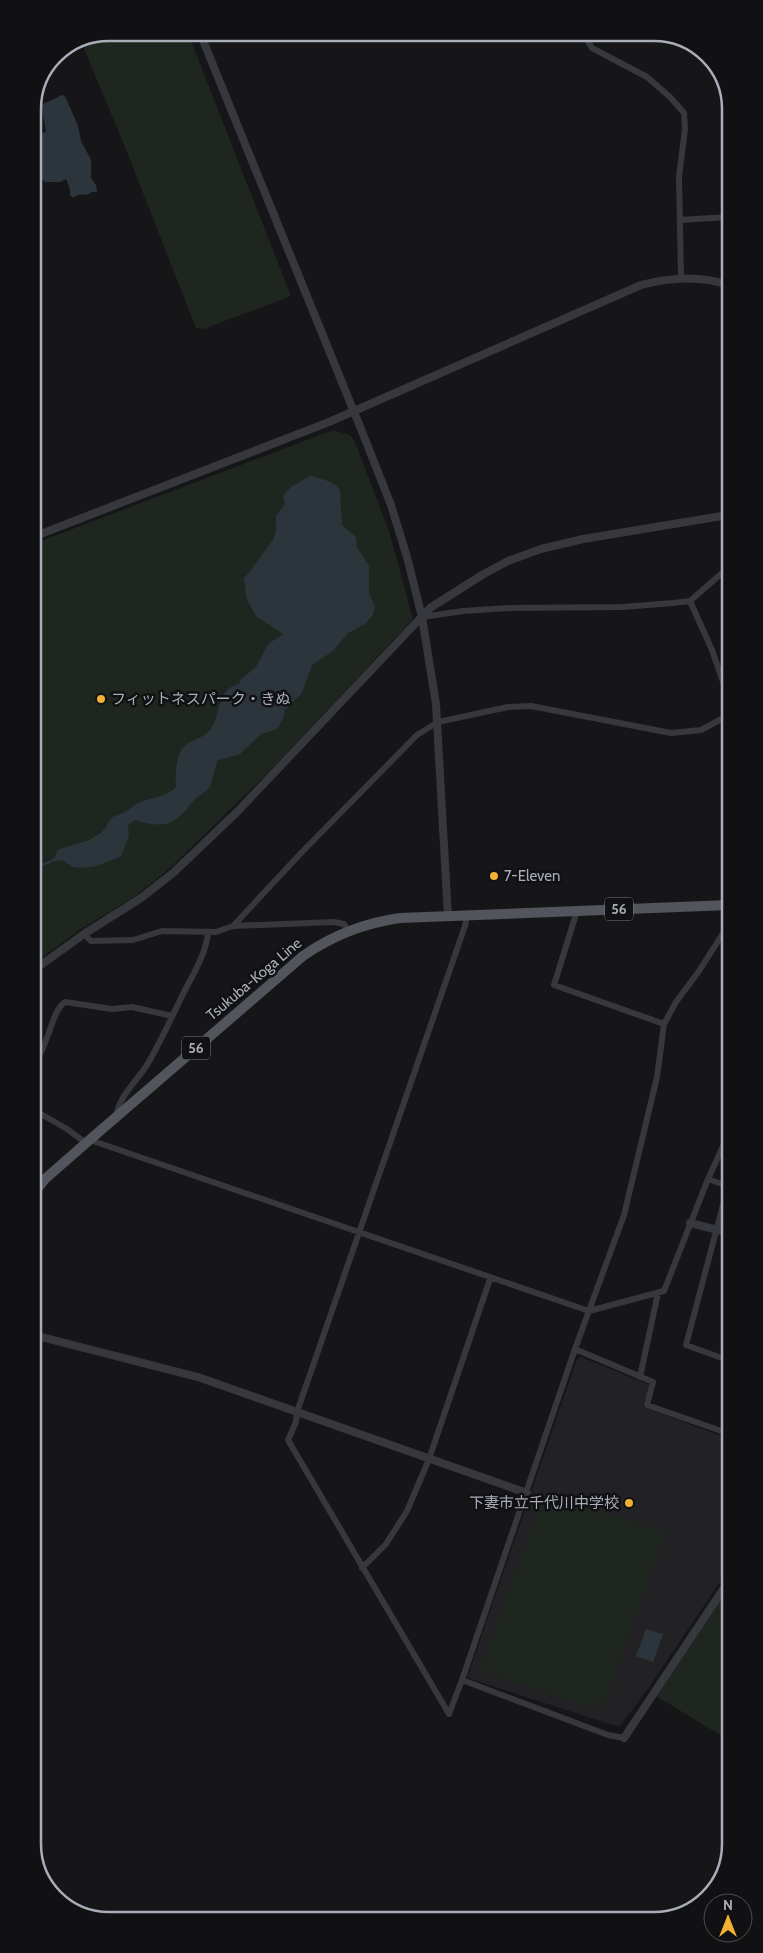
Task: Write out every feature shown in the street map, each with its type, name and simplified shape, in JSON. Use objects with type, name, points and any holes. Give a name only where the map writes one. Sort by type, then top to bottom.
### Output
[{"type":"main road","name":"Tsukuba-Koga Line","points":[[41,1184],[303,956],[325,941],[348,930],[386,920],[722,905]]},
{"type":"street","points":[[204,41],[354,411],[391,505],[407,557],[422,617],[438,722],[448,916]]},
{"type":"street","points":[[588,41],[592,48],[647,76],[684,113],[685,129],[679,177],[681,278]]},
{"type":"street","points":[[680,220],[722,217]]},
{"type":"street","points":[[41,534],[354,411],[641,285],[660,280],[681,278],[722,284]]},
{"type":"street","points":[[41,965],[84,934],[141,898],[173,874],[237,812],[422,617],[438,602],[468,582],[508,562],[541,549],[583,539],[722,516]]},
{"type":"street","points":[[422,617],[480,609],[623,607],[690,601],[722,572]]},
{"type":"street","points":[[690,601],[712,650],[722,679]]},
{"type":"street","points":[[233,926],[409,742],[438,722],[508,707],[531,706],[671,733],[700,730],[722,719]]},
{"type":"street","points":[[577,911],[554,985],[664,1024]]},
{"type":"street","points":[[467,915],[465,926],[297,1412],[296,1422],[288,1440],[449,1714],[527,1493],[575,1349],[624,1215],[657,1078],[664,1024],[676,1002],[722,935]]},
{"type":"street","points":[[84,934],[91,941],[106,942],[133,940],[162,931],[208,932],[233,926],[334,922],[344,924],[348,930]]},
{"type":"street","points":[[116,1118],[120,1103],[152,1057],[201,958],[208,932]]},
{"type":"street","points":[[41,1051],[60,1008],[65,1002],[112,1008],[132,1006],[172,1016]]},
{"type":"street","points":[[41,1114],[88,1142],[358,1232],[589,1312],[664,1291],[708,1179],[722,1155]]},
{"type":"street","points":[[708,1179],[722,1184]]},
{"type":"street","points":[[722,1212],[686,1345],[722,1358]]},
{"type":"street","points":[[690,1223],[722,1231]]},
{"type":"street","points":[[362,1568],[386,1544],[407,1511],[429,1459],[490,1278]]},
{"type":"street","points":[[640,1377],[658,1293]]},
{"type":"street","points":[[41,1337],[198,1377],[527,1493]]},
{"type":"street","points":[[575,1349],[653,1382],[646,1405],[722,1431]]},
{"type":"street","points":[[462,1680],[608,1735],[624,1738],[722,1591]]},
{"type":"shaded area","points":[[109,41],[191,41],[291,296],[203,329],[196,328],[123,142],[83,46]]},
{"type":"shaded area","points":[[62,95],[65,96],[78,126],[81,141],[91,160],[91,178],[96,185],[97,192],[87,195],[81,194],[73,198],[70,195],[66,179],[60,182],[45,182],[41,178],[41,134],[46,131],[41,105]]},
{"type":"shaded area","name":"フィットネスパーク・きぬ","points":[[333,430],[350,435],[355,442],[389,531],[413,619],[270,771],[169,869],[134,897],[78,931],[41,958],[41,541]]},
{"type":"shaded area","points":[[310,476],[331,482],[340,490],[342,525],[356,537],[357,547],[369,566],[369,593],[375,606],[373,615],[365,624],[348,633],[333,651],[312,665],[302,693],[285,710],[282,721],[277,729],[261,734],[240,754],[218,760],[209,788],[195,799],[176,819],[170,823],[163,824],[135,820],[128,825],[129,836],[121,856],[96,866],[82,868],[73,867],[62,860],[50,862],[58,850],[89,840],[101,833],[113,817],[138,803],[172,791],[176,787],[176,769],[180,752],[187,744],[208,733],[214,723],[223,696],[232,686],[239,684],[240,680],[256,667],[268,644],[283,634],[256,616],[247,600],[244,579],[273,540],[276,531],[276,516],[285,504],[283,496],[291,487]]},
{"type":"shaded area","name":"下妻市立千代川中学校","points":[[581,1357],[650,1385],[643,1407],[722,1436],[722,1579],[645,1693],[619,1727],[467,1678],[577,1359]]},
{"type":"shaded area","points":[[544,1495],[665,1532],[606,1700],[592,1708],[480,1669]]},
{"type":"shaded area","points":[[722,1591],[722,1736],[653,1694]]},
{"type":"shaded area","points":[[646,1629],[663,1634],[653,1662],[636,1656]]},
{"type":"waterway","points":[[41,865],[50,862]]},
{"type":"place","name":"フィットネスパーク・きぬ","points":[[101,699]]},
{"type":"place","name":"7-Eleven","points":[[494,876]]},
{"type":"place","name":"下妻市立千代川中学校","points":[[629,1503]]}]
